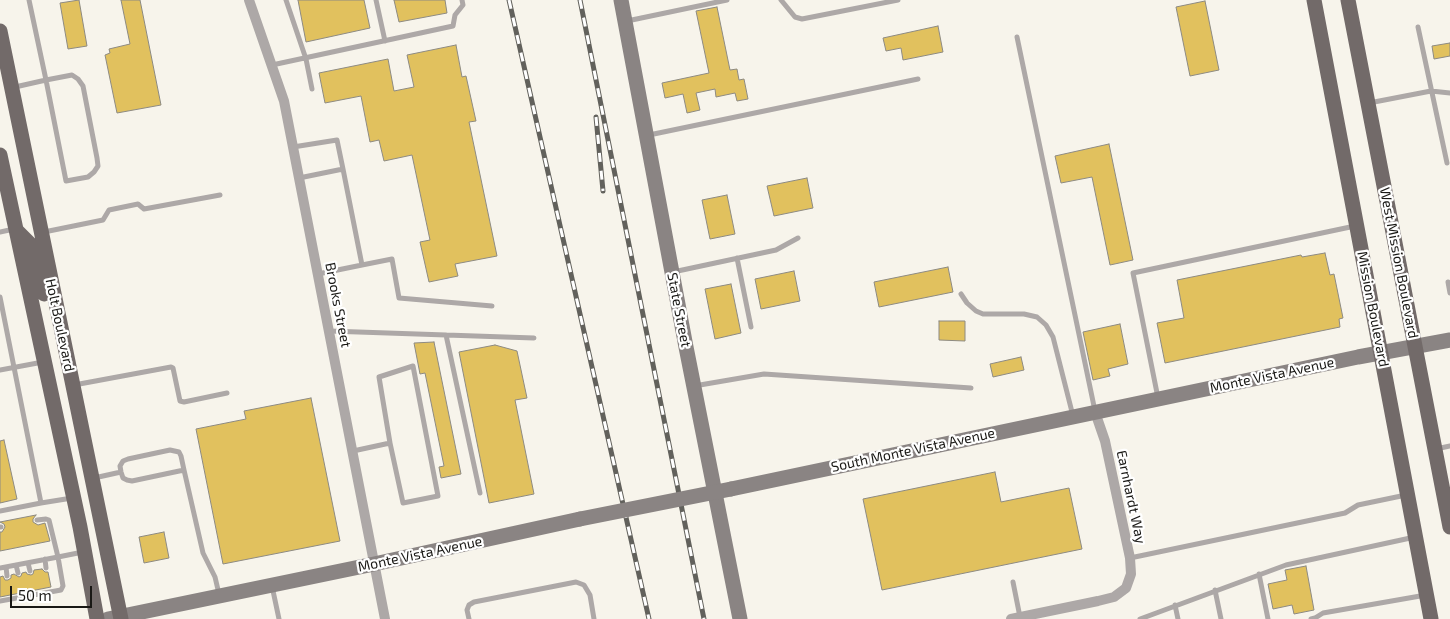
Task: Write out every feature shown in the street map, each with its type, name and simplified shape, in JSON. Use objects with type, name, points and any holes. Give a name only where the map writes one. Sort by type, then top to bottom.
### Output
[{"type":"main road","name":"State Street","points":[[620,0],[740,619]]},
{"type":"main road","name":"Mission Boulevard","points":[[1314,0],[1430,619]]},
{"type":"main road","name":"West Mission Boulevard","points":[[1348,0],[1450,527]]},
{"type":"main road","name":"Holt Boulevard","points":[[0,31],[6,85],[42,232],[92,478],[117,618]]},
{"type":"main road","name":"Holt Boulevard","points":[[0,155],[8,207],[15,228],[44,362],[97,619]]},
{"type":"main road","points":[[15,228],[33,248],[49,311],[63,342]]},
{"type":"main road","name":"Monte Vista Avenue","points":[[1095,412],[1381,352],[1450,340]]},
{"type":"main road","name":"South Monte Vista Avenue","points":[[731,488],[1095,412]]},
{"type":"main road","name":"Monte Vista Avenue","points":[[117,618],[155,614],[220,596],[731,488]]},
{"type":"street","name":"Brooks Street","points":[[249,0],[284,101],[385,619]]},
{"type":"street","name":"Earnhardt Way","points":[[1016,618],[1114,597],[1126,588],[1131,574],[1130,558],[1105,441],[1095,412]]},
{"type":"lane","points":[[6,85],[46,80],[72,75],[78,79],[83,86],[97,158],[98,166],[94,172],[88,177],[66,180],[46,80],[29,0]]},
{"type":"lane","points":[[286,0],[306,59],[312,89]]},
{"type":"lane","points":[[376,0],[385,41]]},
{"type":"lane","points":[[272,65],[453,26],[455,15],[463,5],[462,0]]},
{"type":"lane","points":[[624,21],[727,0]]},
{"type":"lane","points":[[782,0],[795,17],[802,19],[898,0]]},
{"type":"lane","points":[[1418,26],[1447,163]]},
{"type":"lane","points":[[1017,37],[1095,412]]},
{"type":"lane","points":[[646,135],[918,79]]},
{"type":"lane","points":[[1368,104],[1431,91],[1450,93]]},
{"type":"lane","points":[[293,147],[337,140],[362,265]]},
{"type":"lane","points":[[299,178],[343,170]]},
{"type":"lane","points":[[42,232],[103,220],[109,210],[138,204],[144,209],[220,194]]},
{"type":"lane","points":[[1158,399],[1133,273],[1357,226]]},
{"type":"lane","points":[[0,232],[15,228]]},
{"type":"lane","points":[[672,272],[776,250],[798,238]]},
{"type":"lane","points":[[737,258],[751,326]]},
{"type":"lane","points":[[318,274],[392,259],[399,298],[492,306]]},
{"type":"lane","points":[[1448,282],[1450,293]]},
{"type":"lane","points":[[961,294],[967,303],[983,314],[1024,314],[1037,317],[1046,325],[1053,337],[1073,417]]},
{"type":"lane","points":[[0,296],[41,503]]},
{"type":"lane","points":[[329,331],[534,338]]},
{"type":"lane","points":[[446,335],[480,493]]},
{"type":"lane","points":[[0,370],[44,362]]},
{"type":"lane","points":[[73,385],[171,366],[180,401],[184,402],[226,393]]},
{"type":"lane","points":[[412,366],[438,496],[403,503],[390,443],[379,378],[412,366]]},
{"type":"lane","points":[[694,386],[764,374],[971,388]]},
{"type":"lane","points":[[352,451],[390,443]]},
{"type":"lane","points":[[1435,449],[1450,446]]},
{"type":"lane","points":[[184,470],[132,481],[123,478],[120,466],[122,461],[128,459],[174,450],[179,452],[181,456],[203,553],[215,577],[220,596]]},
{"type":"lane","points":[[92,478],[121,472]]},
{"type":"lane","points":[[1130,558],[1346,513],[1358,505],[1408,495]]},
{"type":"lane","points":[[0,511],[73,498]]},
{"type":"lane","points":[[0,600],[50,589],[61,590],[63,586],[49,520],[37,520]]},
{"type":"lane","points":[[1140,619],[1286,565],[1415,537]]},
{"type":"lane","points":[[7,576],[3,568],[84,552]]},
{"type":"lane","points":[[45,559],[46,568]]},
{"type":"lane","points":[[28,562],[30,571]]},
{"type":"lane","points":[[16,565],[18,574]]},
{"type":"lane","points":[[1259,574],[1268,619]]},
{"type":"lane","points":[[469,619],[467,610],[469,605],[474,602],[576,582],[584,585],[590,594],[594,619]]},
{"type":"lane","points":[[1013,582],[1016,618]]},
{"type":"lane","points":[[272,585],[279,619]]},
{"type":"lane","points":[[1215,590],[1221,619]]},
{"type":"lane","points":[[1311,619],[1323,612],[1426,595]]},
{"type":"lane","points":[[1174,606],[1178,619]]},
{"type":"building","points":[[79,0],[87,46],[68,49],[60,3]]},
{"type":"building","points":[[121,0],[140,0],[161,105],[117,113],[105,55],[110,53],[109,49],[130,44]]},
{"type":"building","points":[[298,0],[364,0],[370,28],[306,42]]},
{"type":"building","points":[[394,0],[445,0],[447,13],[399,22]]},
{"type":"building","points":[[1205,1],[1219,70],[1190,76],[1176,7]]},
{"type":"building","points":[[717,7],[730,70],[737,69],[739,80],[744,79],[748,99],[737,101],[735,93],[716,97],[715,89],[696,93],[700,110],[687,113],[683,94],[665,98],[662,83],[709,73],[696,11]]},
{"type":"building","points":[[938,26],[943,52],[903,60],[901,48],[886,51],[883,38]]},
{"type":"building","points":[[1450,43],[1450,56],[1434,59],[1432,46]]},
{"type":"building","points":[[456,45],[462,77],[466,76],[476,121],[469,122],[497,256],[455,264],[458,276],[429,282],[420,242],[430,240],[412,155],[384,161],[379,140],[370,142],[361,96],[325,103],[319,73],[388,59],[394,91],[414,87],[407,55]]},
{"type":"building","points":[[1109,144],[1133,260],[1110,265],[1092,177],[1061,183],[1055,156]]},
{"type":"building","points":[[807,178],[813,208],[774,216],[767,186]]},
{"type":"building","points":[[727,195],[735,234],[710,239],[702,200]]},
{"type":"building","points":[[1325,253],[1330,275],[1334,274],[1343,318],[1339,319],[1340,327],[1165,363],[1157,323],[1184,318],[1177,280],[1301,255],[1302,257]]},
{"type":"building","points":[[948,267],[953,292],[879,307],[874,282]]},
{"type":"building","points":[[794,271],[800,301],[761,309],[755,279]]},
{"type":"building","points":[[731,284],[741,333],[715,339],[705,289]]},
{"type":"building","points":[[939,321],[965,321],[965,341],[939,340]]},
{"type":"building","points":[[1120,324],[1128,364],[1108,369],[1110,376],[1093,380],[1083,332]]},
{"type":"building","points":[[434,342],[461,474],[441,478],[439,467],[444,466],[425,373],[420,374],[414,343]]},
{"type":"building","points":[[495,345],[517,351],[527,398],[515,400],[534,494],[489,503],[459,352]]},
{"type":"building","points":[[1021,357],[1024,370],[993,377],[990,364]]},
{"type":"building","points":[[311,398],[340,541],[223,564],[196,429],[246,419],[244,411]]},
{"type":"building","points":[[4,440],[17,499],[0,503],[0,441]]},
{"type":"building","points":[[995,472],[1001,502],[1069,488],[1082,549],[882,590],[863,499]]},
{"type":"building","points":[[36,515],[33,522],[38,525],[45,523],[50,541],[0,551],[0,532],[5,527],[0,522]]},
{"type":"building","points":[[164,532],[169,558],[144,563],[139,537]]},
{"type":"building","points":[[1306,566],[1314,610],[1294,614],[1292,605],[1273,609],[1268,584],[1287,580],[1285,570]]},
{"type":"building","points":[[42,569],[48,572],[51,587],[0,597],[0,577],[3,576],[5,580],[8,580],[14,574],[19,577],[22,573],[26,572],[31,575],[34,570]]},
{"type":"railway","points":[[509,0],[649,619]]},
{"type":"railway","points":[[580,0],[704,619]]},
{"type":"railway","points":[[596,117],[603,191]]}]
